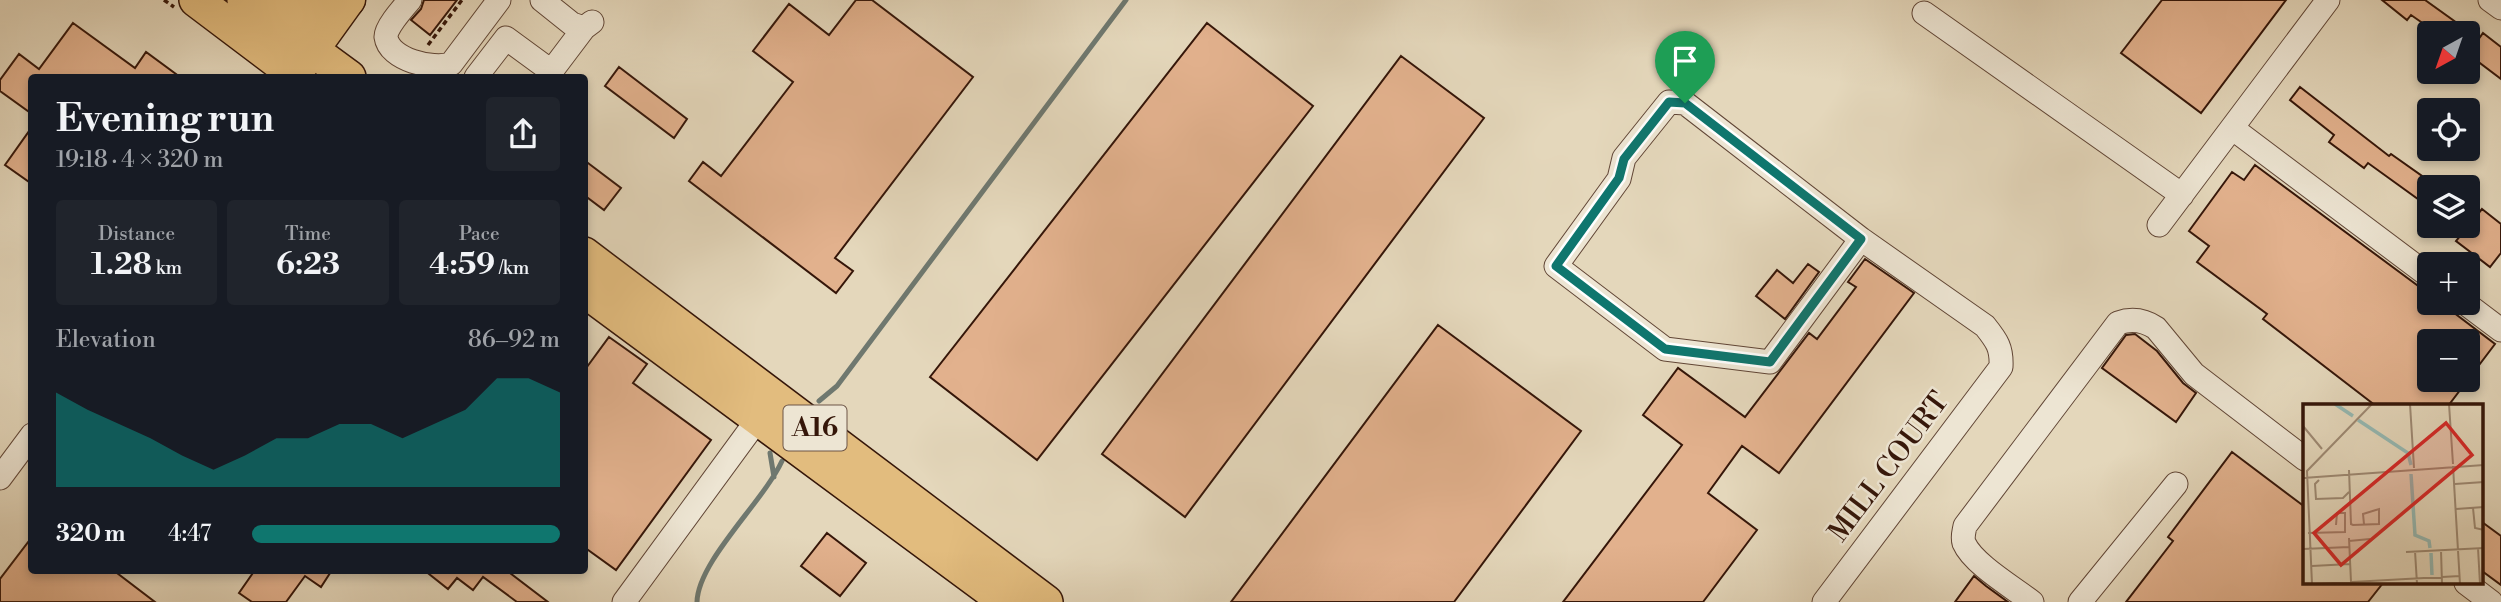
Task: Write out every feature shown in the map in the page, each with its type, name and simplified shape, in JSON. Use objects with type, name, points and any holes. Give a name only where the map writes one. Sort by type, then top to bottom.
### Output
[{"type":"highway","points":[[196,0],[301,70],[328,74]]},
{"type":"highway","points":[[246,1],[289,16],[307,14],[350,0]]},
{"type":"highway","points":[[246,1],[301,70]]},
{"type":"highway","name":"A16","points":[[588,257],[766,408],[1006,602]]},
{"type":"highway","name":"A16","points":[[588,293],[766,408],[1046,602]]},
{"type":"main road","points":[[301,70],[350,0]]},
{"type":"street","points":[[410,0],[388,29],[418,52],[430,67],[451,64],[487,0]]},
{"type":"street","points":[[460,44],[499,0]]},
{"type":"street","points":[[460,44],[480,73],[506,38],[549,74],[588,25],[572,24],[542,0]]},
{"type":"street","points":[[2159,225],[2328,0]]},
{"type":"street","points":[[2490,0],[2501,8]]},
{"type":"street","points":[[1923,13],[2182,195]]},
{"type":"street","points":[[1669,102],[1685,103],[1861,239],[1770,362],[1665,349],[1556,266],[1619,178],[1624,159],[1669,102]]},
{"type":"street","points":[[2232,128],[2417,267]]},
{"type":"street","name":"MILL COURT","points":[[1824,602],[2001,367],[2002,353],[1999,343],[1985,326],[1861,239]]},
{"type":"street","points":[[2480,314],[2501,330]]},
{"type":"street","points":[[2032,602],[1976,559],[1964,543],[1965,526],[2118,323],[2133,320],[2156,328],[2194,374],[2303,457]]},
{"type":"street","points":[[624,602],[766,408]]},
{"type":"street","points":[[0,478],[28,440]]},
{"type":"street","points":[[2080,602],[2176,484]]},
{"type":"street","points":[[2467,584],[2491,602]]},
{"type":"path","points":[[430,67],[462,0]]},
{"type":"building","points":[[424,0],[457,0],[430,35],[411,20],[421,9]]},
{"type":"building","points":[[856,0],[872,0],[973,77],[835,258],[853,271],[836,293],[689,181],[703,162],[721,176],[793,82],[753,51],[789,4],[829,35]]},
{"type":"building","points":[[2162,0],[2286,0],[2201,113],[2121,53]]},
{"type":"building","points":[[2382,0],[2425,0],[2454,21],[2420,21],[2411,15],[2407,20]]},
{"type":"building","points":[[73,23],[135,68],[146,52],[176,74],[28,74],[28,111],[0,91],[0,80],[19,54],[39,69]]},
{"type":"building","points":[[1207,23],[1313,106],[1037,460],[930,377]]},
{"type":"building","points":[[2483,33],[2501,47],[2501,79],[2480,63],[2480,37]]},
{"type":"building","points":[[1401,56],[1484,118],[1185,517],[1102,454]]},
{"type":"building","points":[[619,67],[687,119],[674,138],[605,86]]},
{"type":"building","points":[[2300,87],[2389,156],[2391,154],[2421,175],[2417,175],[2417,198],[2368,163],[2364,168],[2329,142],[2334,135],[2290,100]]},
{"type":"building","points":[[28,133],[28,181],[5,165]]},
{"type":"building","points":[[588,163],[621,188],[604,210],[588,198]]},
{"type":"building","points":[[2255,165],[2417,285],[2417,315],[2457,315],[2475,329],[2417,329],[2417,392],[2459,392],[2450,404],[2373,404],[2263,319],[2267,314],[2197,262],[2209,246],[2189,231],[2232,172],[2244,180]]},
{"type":"building","points":[[2482,209],[2501,224],[2501,253],[2490,267],[2480,259],[2480,252],[2470,252],[2456,241],[2458,238],[2480,238]]},
{"type":"building","points":[[1865,259],[1914,293],[1779,473],[1742,446],[1708,493],[1757,530],[1703,602],[1563,602],[1682,445],[1643,415],[1678,368],[1745,417],[1809,333],[1817,339],[1856,287],[1848,282]]},
{"type":"building","points":[[1808,264],[1819,272],[1785,319],[1756,296],[1777,270],[1793,283]]},
{"type":"building","points":[[1438,325],[1581,431],[1454,602],[1231,602]]},
{"type":"building","points":[[2480,333],[2495,344],[2480,364]]},
{"type":"building","points":[[2135,334],[2157,351],[2183,383],[2196,393],[2176,422],[2102,368],[2126,335]]},
{"type":"building","points":[[609,337],[647,364],[633,383],[711,440],[616,570],[588,550],[588,366]]},
{"type":"building","points":[[2232,452],[2303,505],[2303,584],[2382,584],[2368,602],[2126,602],[2173,541],[2168,537]]},
{"type":"building","points":[[2484,523],[2501,536],[2501,585],[2484,572]]},
{"type":"building","points":[[827,533],[866,563],[840,596],[801,566]]},
{"type":"building","points":[[28,542],[28,574],[118,574],[155,602],[0,602],[0,579]]},
{"type":"building","points":[[252,574],[329,574],[321,587],[305,576],[286,602],[252,602],[239,593]]},
{"type":"building","points":[[429,574],[511,574],[548,602],[517,602],[483,577],[473,590],[457,578],[448,589]]},
{"type":"building","points":[[1974,576],[1986,586],[2008,602],[1955,602]]},
{"type":"waterway","points":[[819,401],[837,386],[1126,0]]},
{"type":"waterway","points":[[770,453],[774,477]]},
{"type":"waterway","points":[[697,602],[708,568],[782,461]]},
{"type":"route","points":[[1669,102],[1685,103],[1861,239],[1770,362],[1665,349],[1556,266],[1619,178],[1624,159],[1659,113],[1669,102]]}]
